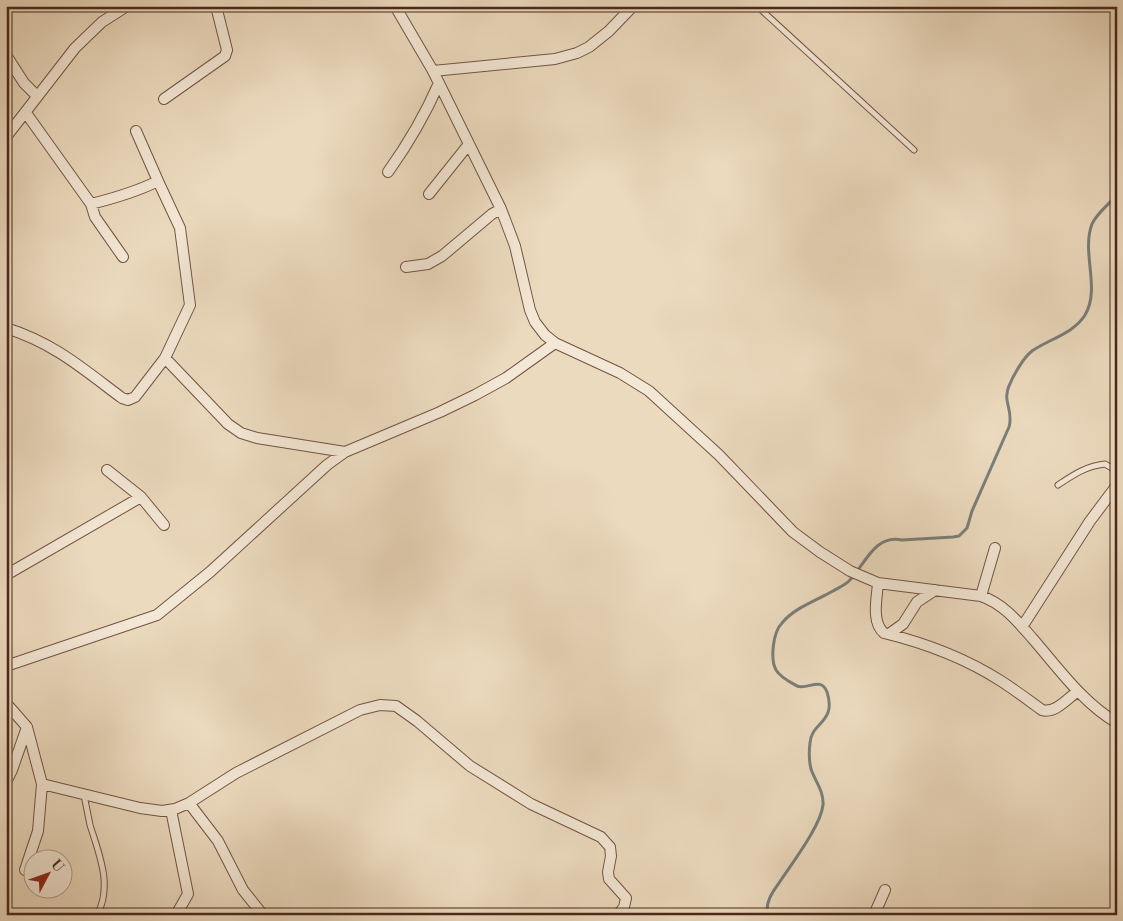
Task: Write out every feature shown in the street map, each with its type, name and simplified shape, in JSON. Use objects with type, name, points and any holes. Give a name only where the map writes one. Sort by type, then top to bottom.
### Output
[{"type":"street","points":[[6,137],[75,48],[102,22],[127,6]]},
{"type":"street","points":[[164,99],[225,56],[227,50],[216,6]]},
{"type":"street","points":[[395,6],[433,71],[501,209],[515,246],[530,310],[535,322],[544,335],[554,343],[620,373],[649,391],[719,455],[793,532],[850,571],[878,583],[981,596],[994,600],[1022,627],[1078,691],[1102,714],[1117,723]]},
{"type":"street","points":[[433,71],[555,59],[577,53],[609,32],[633,6]]},
{"type":"street","points":[[6,55],[24,83],[37,96]]},
{"type":"street","points":[[388,172],[418,127],[439,83]]},
{"type":"street","points":[[26,113],[91,204],[95,218],[123,257]]},
{"type":"street","points":[[6,328],[26,334],[58,350],[122,398],[128,400],[135,397],[165,358],[190,304],[180,228],[136,131]]},
{"type":"street","points":[[429,194],[469,144]]},
{"type":"street","points":[[91,204],[137,192],[158,181]]},
{"type":"street","points":[[406,267],[428,264],[442,256],[492,214],[501,209]]},
{"type":"street","points":[[6,666],[157,615],[217,566],[327,465],[345,452],[440,412],[475,395],[506,378],[554,343]]},
{"type":"street","points":[[165,358],[228,424],[241,433],[257,438],[345,452]]},
{"type":"street","points":[[107,470],[141,497],[164,525]]},
{"type":"street","points":[[1022,627],[1090,521],[1117,486]]},
{"type":"street","points":[[6,575],[141,497]]},
{"type":"street","points":[[981,596],[995,548]]},
{"type":"street","points":[[878,583],[876,617],[880,629],[884,633],[925,644],[964,660],[1000,680],[1042,710],[1053,710],[1078,691]]},
{"type":"street","points":[[889,634],[903,624],[917,602],[935,590]]},
{"type":"street","points":[[6,703],[27,727],[42,784],[38,831],[32,848]]},
{"type":"street","points":[[42,784],[140,808],[162,811],[171,810],[189,803],[236,773],[360,710],[380,704],[396,706],[417,721],[470,766],[531,804],[601,838],[610,847],[612,856],[608,872],[609,879],[626,898],[624,907],[618,915]]},
{"type":"street","points":[[6,782],[27,727]]},
{"type":"street","points":[[189,803],[218,841],[243,890],[263,915]]},
{"type":"street","points":[[171,810],[188,894],[176,915]]},
{"type":"street","points":[[874,915],[885,890]]},
{"type":"lane","points":[[758,6],[914,150]]},
{"type":"lane","points":[[1058,485],[1092,466],[1104,464],[1117,471]]},
{"type":"lane","points":[[84,794],[90,823],[102,858],[105,886],[100,910],[97,915]]},
{"type":"waterway","points":[[767,915],[771,895],[806,843],[821,813],[823,800],[811,769],[810,746],[811,736],[829,710],[827,692],[824,687],[818,684],[797,686],[778,673],[773,659],[776,633],[787,618],[799,609],[847,582],[871,552],[884,542],[892,539],[959,536],[967,528],[972,511],[1009,427],[1010,416],[1007,391],[1016,372],[1032,351],[1067,332],[1080,322],[1085,315],[1091,293],[1089,235],[1094,220],[1117,195]]}]
